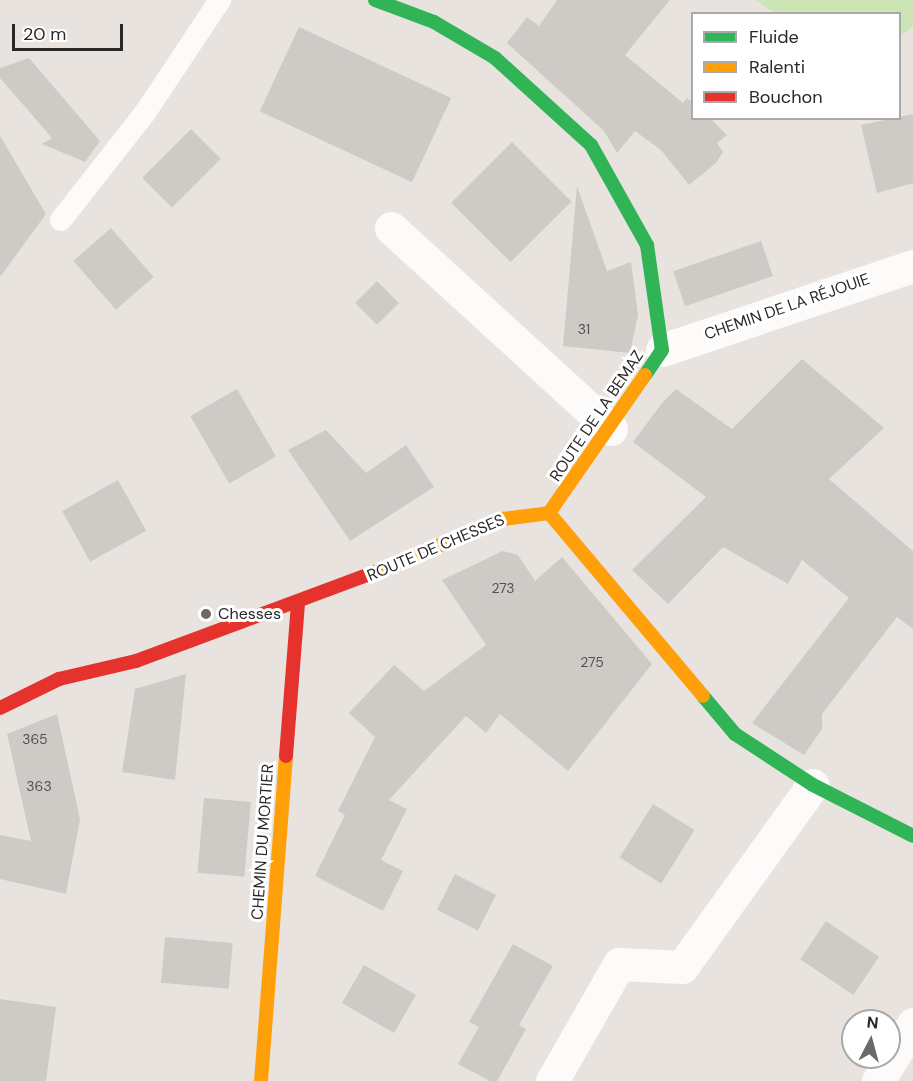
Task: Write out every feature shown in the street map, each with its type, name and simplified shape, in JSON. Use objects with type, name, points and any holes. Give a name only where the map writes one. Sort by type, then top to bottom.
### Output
[{"type":"street","name":"ROUTE DE LA BEMAZ","points":[[375,0],[434,22],[495,58],[591,145],[646,245],[662,350],[611,429],[549,513]]},
{"type":"street","points":[[391,228],[611,429]]},
{"type":"street","name":"CHEMIN DE LA RÉJOUIE","points":[[662,350],[913,266]]},
{"type":"street","points":[[549,513],[735,734],[813,785],[913,836]]},
{"type":"street","name":"ROUTE DE CHESSES","points":[[0,708],[59,679],[136,661],[298,606],[503,519],[549,513]]},
{"type":"street","name":"CHEMIN DU MORTIER","points":[[261,1081],[298,606]]},
{"type":"street","points":[[552,1081],[619,964],[682,967],[813,785]]},
{"type":"street","points":[[878,1081],[913,1024]]},
{"type":"lane","points":[[61,220],[145,113],[220,0]]},
{"type":"green space","points":[[755,0],[913,0],[913,26],[901,36],[901,12],[773,12]]},
{"type":"building","points":[[557,0],[670,0],[625,55],[683,103],[687,98],[691,101],[691,120],[712,120],[727,135],[717,143],[723,152],[716,163],[689,185],[661,150],[635,131],[617,153],[604,131],[507,43],[527,17],[539,26]]},
{"type":"building","points":[[299,27],[451,98],[412,182],[260,111]]},
{"type":"building","points":[[29,58],[100,141],[85,162],[42,144],[52,138],[0,78],[0,68]]},
{"type":"building","points":[[913,114],[913,183],[877,193],[861,125],[885,120],[901,120],[901,117]]},
{"type":"building","points":[[191,129],[221,159],[172,207],[142,178]]},
{"type":"building","points":[[0,136],[46,214],[0,277]]},
{"type":"building","points":[[512,142],[571,201],[511,262],[451,203]]},
{"type":"building","points":[[577,186],[607,271],[631,262],[638,315],[630,353],[563,346]]},
{"type":"building","points":[[111,228],[154,277],[116,310],[73,261]]},
{"type":"building","points":[[761,241],[773,276],[685,306],[673,271]]},
{"type":"building","points":[[377,281],[399,303],[377,325],[355,303]]},
{"type":"building","points":[[802,359],[884,428],[829,479],[913,551],[913,629],[897,617],[822,714],[822,729],[804,755],[752,723],[849,598],[802,560],[788,584],[723,547],[668,604],[632,570],[706,497],[633,442],[662,403],[676,389],[732,429]]},
{"type":"building","points":[[237,389],[276,457],[229,484],[190,416]]},
{"type":"building","points":[[326,430],[366,473],[406,445],[434,487],[350,541],[288,450]]},
{"type":"building","points":[[118,480],[146,531],[90,562],[62,511]]},
{"type":"building","points":[[503,551],[518,555],[535,581],[562,557],[652,664],[568,771],[500,714],[486,733],[466,716],[389,800],[407,809],[381,860],[403,871],[383,911],[315,876],[345,815],[338,811],[375,737],[349,713],[394,665],[424,691],[486,645],[442,580]]},
{"type":"building","points":[[186,674],[175,780],[122,772],[135,689]]},
{"type":"building","points":[[57,714],[80,819],[66,894],[0,879],[0,835],[31,841],[7,734]]},
{"type":"building","points":[[204,798],[251,802],[244,877],[197,873]]},
{"type":"building","points":[[653,804],[695,830],[661,883],[620,857]]},
{"type":"building","points":[[455,874],[496,895],[478,931],[437,910]]},
{"type":"building","points":[[826,921],[879,957],[853,995],[800,959]]},
{"type":"building","points":[[165,937],[233,943],[229,989],[161,983]]},
{"type":"building","points":[[513,944],[553,966],[519,1025],[526,1029],[497,1081],[490,1081],[458,1064],[479,1027],[469,1022]]},
{"type":"building","points":[[364,965],[416,995],[394,1033],[342,1003]]},
{"type":"building","points":[[0,999],[56,1007],[46,1081],[0,1081]]},
{"type":"traffic: fast","points":[[375,0],[434,22],[495,58],[591,145],[647,245],[662,350],[645,375]]},
{"type":"traffic: fast","points":[[703,696],[735,734],[813,785],[913,836]]},
{"type":"traffic: slow","points":[[549,513],[645,375]]},
{"type":"traffic: slow","points":[[373,573],[503,519],[549,513],[703,696]]},
{"type":"traffic: slow","points":[[261,1081],[286,756]]},
{"type":"traffic: jam","points":[[0,708],[59,679],[136,661],[373,573]]},
{"type":"traffic: jam","points":[[286,756],[298,605]]},
{"type":"place","name":"Chesses","points":[[206,614]]}]
